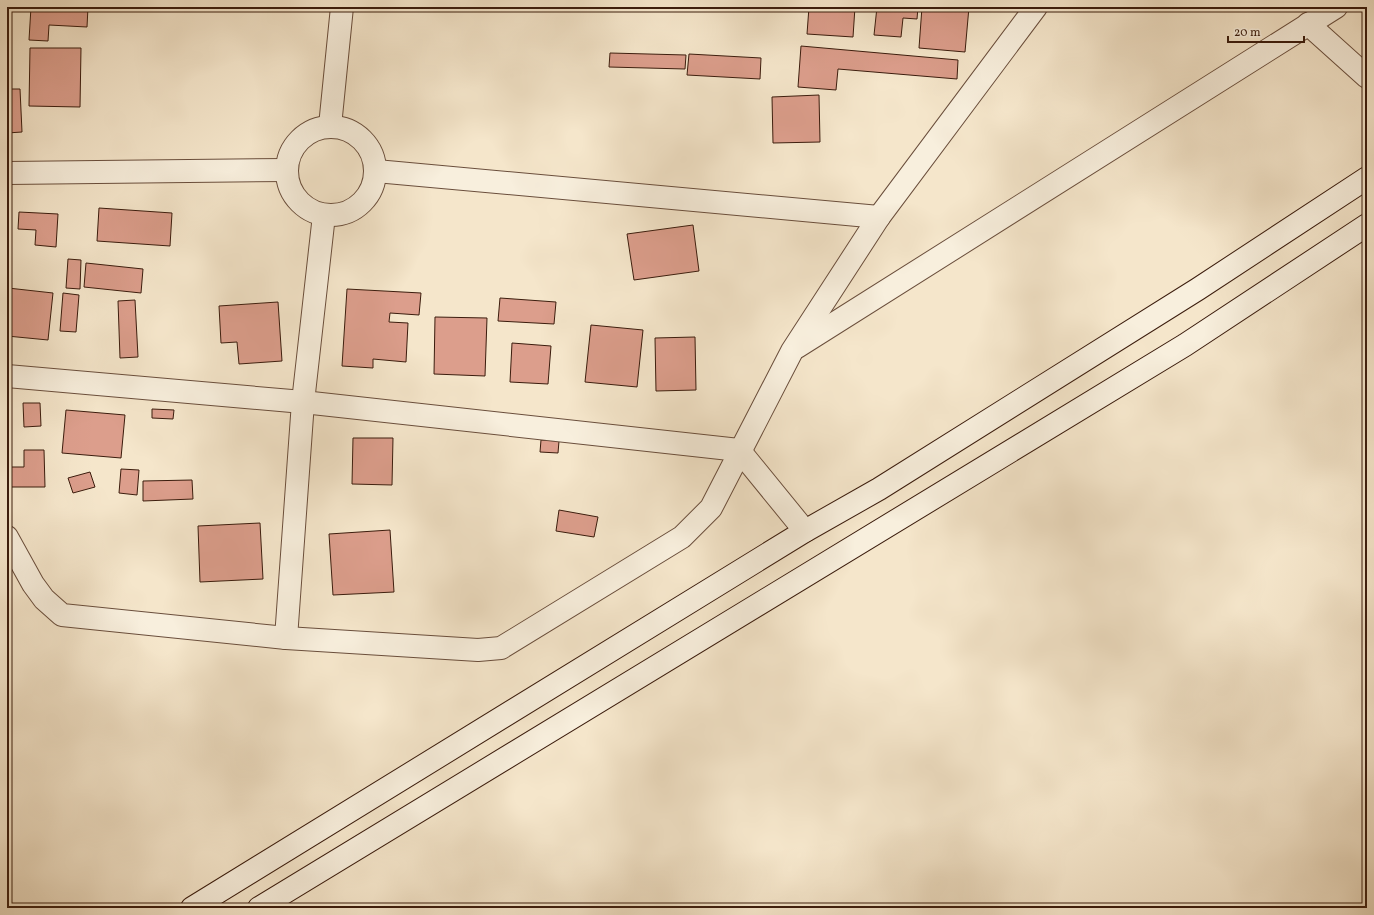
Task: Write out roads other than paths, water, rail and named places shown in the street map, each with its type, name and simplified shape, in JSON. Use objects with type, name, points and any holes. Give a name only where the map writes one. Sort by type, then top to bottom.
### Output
[{"type":"street","points":[[330,126],[342,7]]},
{"type":"street","points":[[7,537],[33,584],[44,598],[62,614],[286,638],[478,650],[501,648],[682,537],[711,508],[792,351],[879,217],[1036,7]]},
{"type":"street","points":[[792,351],[1336,7]]},
{"type":"street","points":[[1308,24],[1367,77]]},
{"type":"street","points":[[330,126],[344,128],[357,135],[367,144],[374,157],[376,171],[373,186],[365,199],[353,209],[339,215],[324,215],[312,211],[301,204],[293,194],[288,183],[286,170],[288,156],[304,135],[316,129],[330,126]]},
{"type":"street","points":[[7,173],[286,170]]},
{"type":"street","points":[[376,171],[879,217]]},
{"type":"street","points":[[192,908],[805,531],[886,485],[1191,294],[1367,178]]},
{"type":"street","points":[[286,638],[303,402],[324,215]]},
{"type":"street","points":[[260,908],[1185,345],[1367,225]]},
{"type":"street","points":[[7,376],[303,402],[740,450],[805,531]]}]
